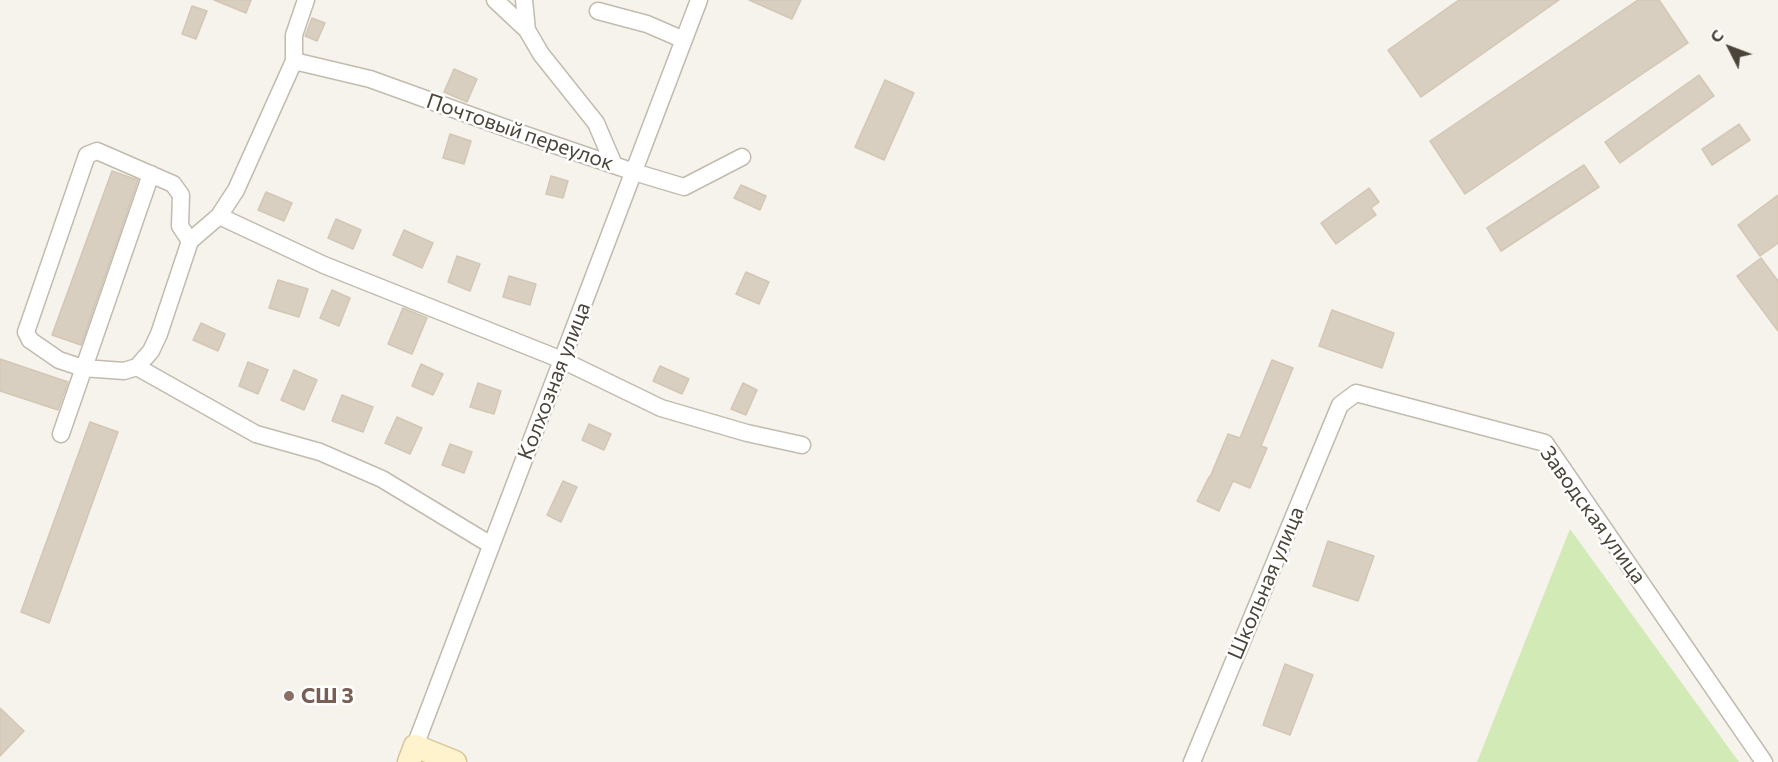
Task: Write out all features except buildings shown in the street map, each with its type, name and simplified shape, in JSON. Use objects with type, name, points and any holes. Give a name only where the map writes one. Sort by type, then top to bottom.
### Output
[{"type":"street","points":[[190,241],[180,226],[181,195],[173,184],[97,151],[87,155],[26,332],[30,340],[59,360],[83,368],[124,371],[137,367],[152,351],[190,241],[219,216],[236,190],[294,61],[294,35],[306,0]]},
{"type":"street","points":[[495,0],[527,30],[541,54],[596,123],[614,165]]},
{"type":"street","points":[[524,0],[527,30]]},
{"type":"street","name":"Колхозная улица","points":[[412,754],[699,0]]},
{"type":"street","points":[[598,11],[646,24],[684,40]]},
{"type":"street","name":"Почтовый переулок","points":[[294,61],[370,79],[633,172],[684,187],[742,157]]},
{"type":"street","points":[[61,434],[151,174]]},
{"type":"street","points":[[219,216],[324,265],[562,360],[661,408],[747,433],[802,445]]},
{"type":"street","points":[[137,367],[256,434],[320,452],[382,479],[491,545]]},
{"type":"street","name":"Заводская улица","points":[[1340,405],[1356,393],[1545,443],[1764,762]]},
{"type":"street","name":"Школьная улица","points":[[1192,762],[1340,405]]},
{"type":"street","points":[[412,754],[455,762]]},
{"type":"green space","points":[[1570,529],[1739,762],[1477,762]]},
{"type":"place","name":"СШ 3","points":[[289,696]]}]
